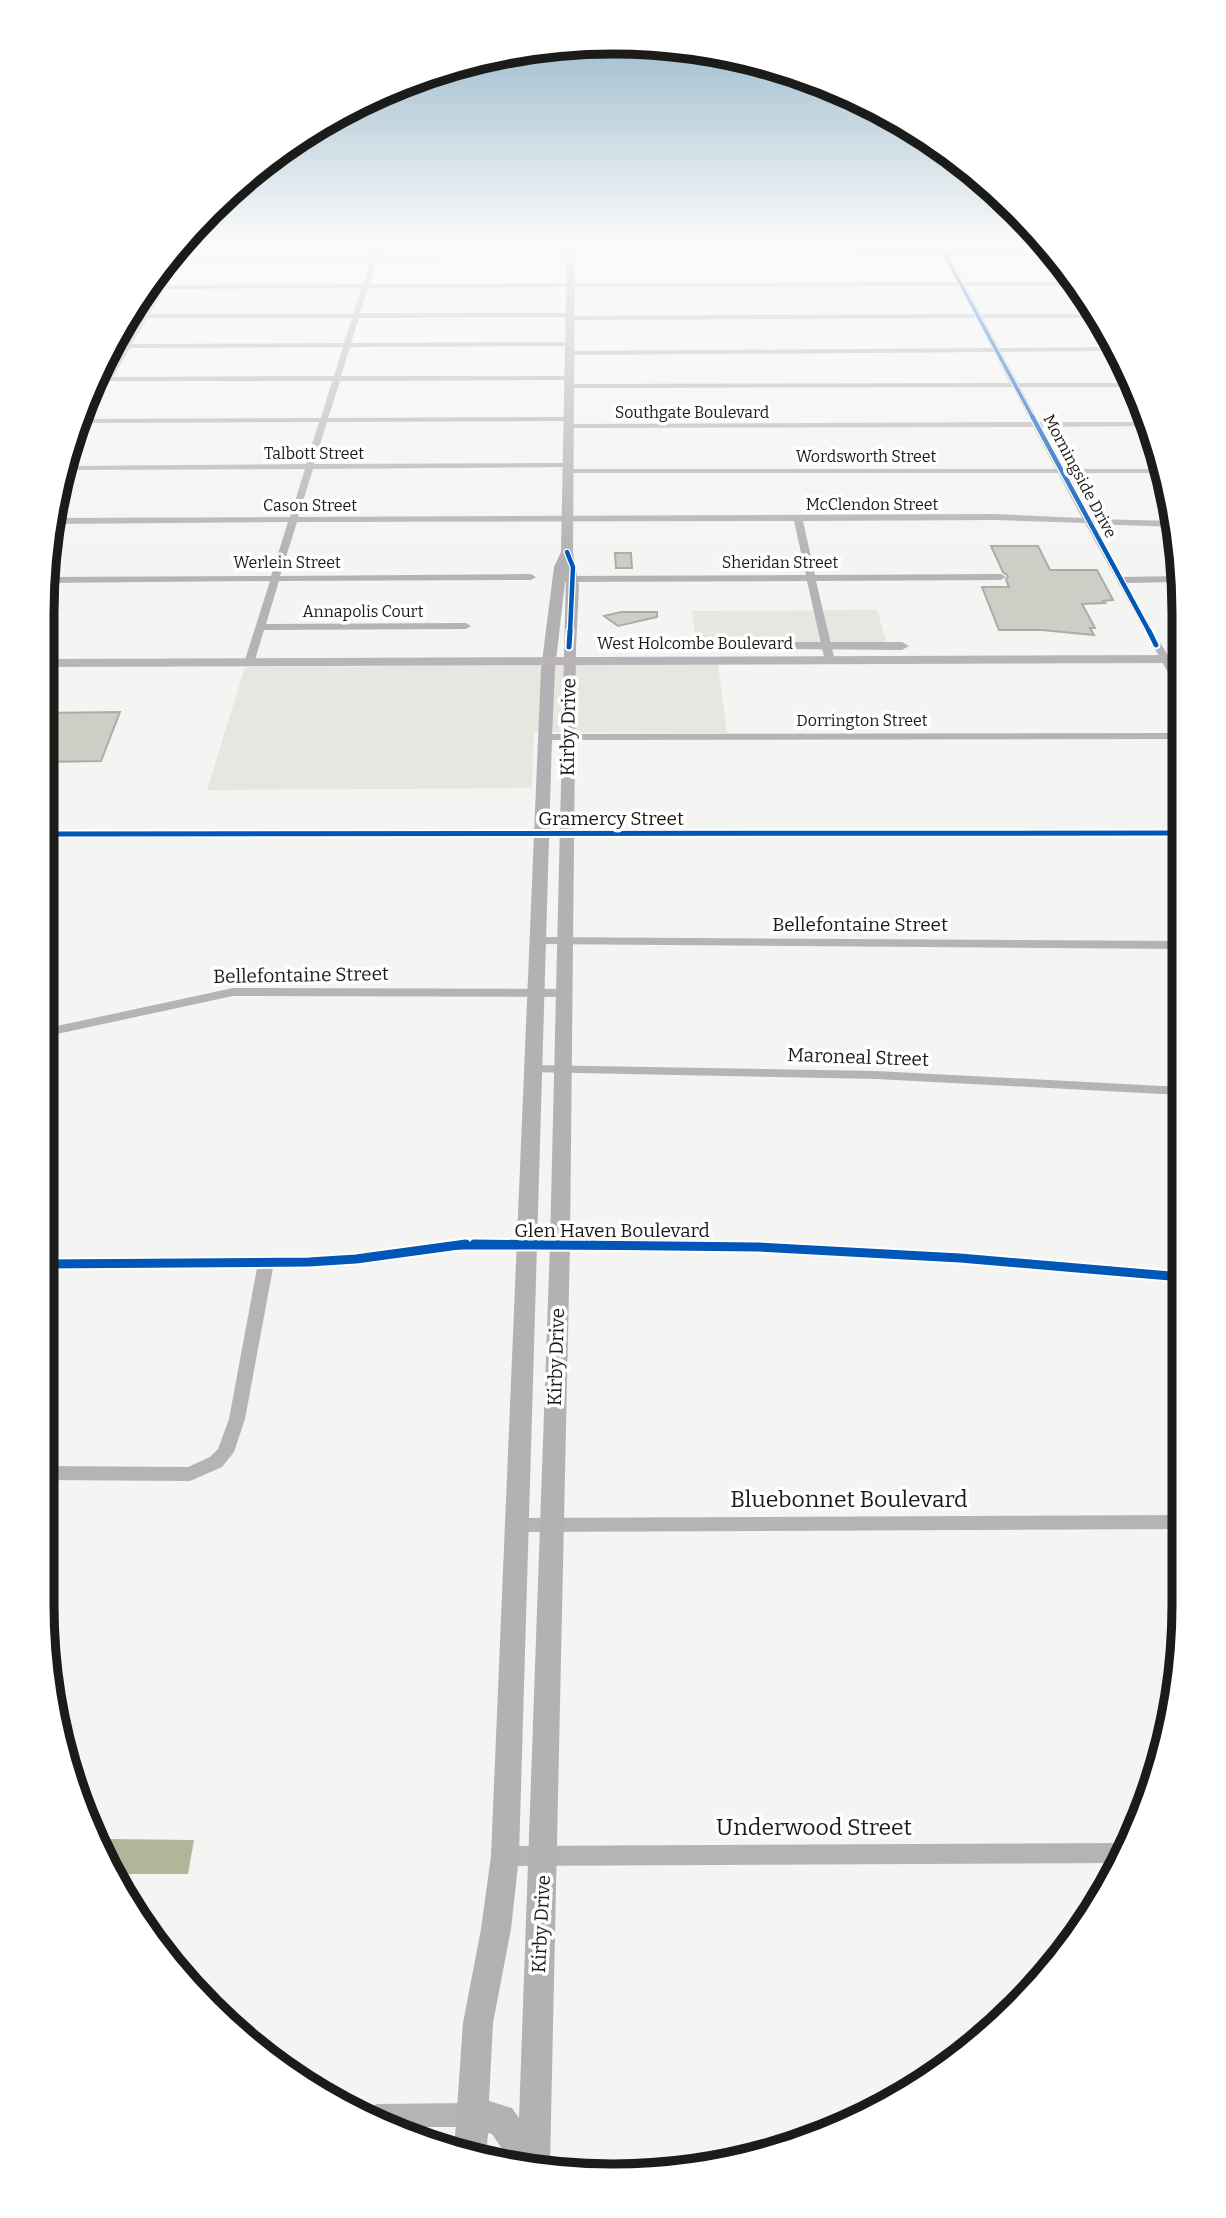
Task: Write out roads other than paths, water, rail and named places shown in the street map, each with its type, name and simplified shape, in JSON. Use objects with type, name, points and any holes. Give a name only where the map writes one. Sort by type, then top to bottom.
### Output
[{"type":"main road","name":"Kirby Drive","points":[[470,2146],[478,2023],[496,1929],[505,1856],[545,737],[551,654],[566,579],[573,567],[567,552],[569,350]]},
{"type":"main road","name":"Kirby Drive","points":[[534,2158],[560,1244],[568,834],[569,654],[566,579]]},
{"type":"main road","name":"West Holcombe Boulevard","points":[[54,663],[252,656],[828,653],[1172,645]]},
{"type":"main road","name":"West Holcombe Boulevard","points":[[54,649],[252,656]]},
{"type":"main road","name":"West Holcombe Boulevard","points":[[828,653],[1172,659]]},
{"type":"main road","points":[[471,2115],[501,2119],[519,2146],[519,2156]]},
{"type":"street","points":[[99,395],[126,350]]},
{"type":"street","points":[[252,656],[346,350]]},
{"type":"street","name":"Morningside Drive","points":[[996,350],[1119,580],[1156,645],[1172,659]]},
{"type":"street","points":[[108,380],[337,378],[569,382],[1122,384]]},
{"type":"street","name":"Southgate Boulevard","points":[[89,421],[1139,424]]},
{"type":"street","name":"Talbott Street","points":[[73,468],[568,468]]},
{"type":"street","name":"Wordsworth Street","points":[[568,468],[1154,471]]},
{"type":"street","name":"McClendon Street","points":[[567,519],[1025,517],[1164,524]]},
{"type":"street","name":"Cason Street","points":[[62,521],[567,519]]},
{"type":"street","points":[[798,519],[828,653]]},
{"type":"street","name":"Sheridan Street","points":[[566,579],[1001,577]]},
{"type":"street","name":"Werlein Street","points":[[55,580],[531,578]]},
{"type":"street","points":[[1119,580],[1171,579]]},
{"type":"street","name":"Annapolis Court","points":[[261,627],[466,626]]},
{"type":"street","name":"Dorrington Street","points":[[545,737],[1172,736]]},
{"type":"street","name":"Gramercy Street","points":[[54,834],[1172,833]]},
{"type":"street","name":"Bellefontaine Street","points":[[538,941],[1172,945]]},
{"type":"street","name":"Bellefontaine Street","points":[[54,1030],[233,992],[564,992]]},
{"type":"street","name":"Maroneal Street","points":[[533,1069],[876,1075],[1172,1091]]},
{"type":"street","name":"Glen Haven Boulevard","points":[[54,1264],[266,1263],[355,1259],[467,1244],[560,1244],[771,1247],[960,1258],[1172,1276]]},
{"type":"street","points":[[54,1473],[190,1474],[203,1470],[225,1452],[237,1419],[266,1263]]},
{"type":"street","name":"Bluebonnet Boulevard","points":[[517,1525],[1172,1522]]},
{"type":"street","name":"Underwood Street","points":[[505,1856],[1113,1853]]},
{"type":"street","points":[[388,2116],[471,2115]]}]
